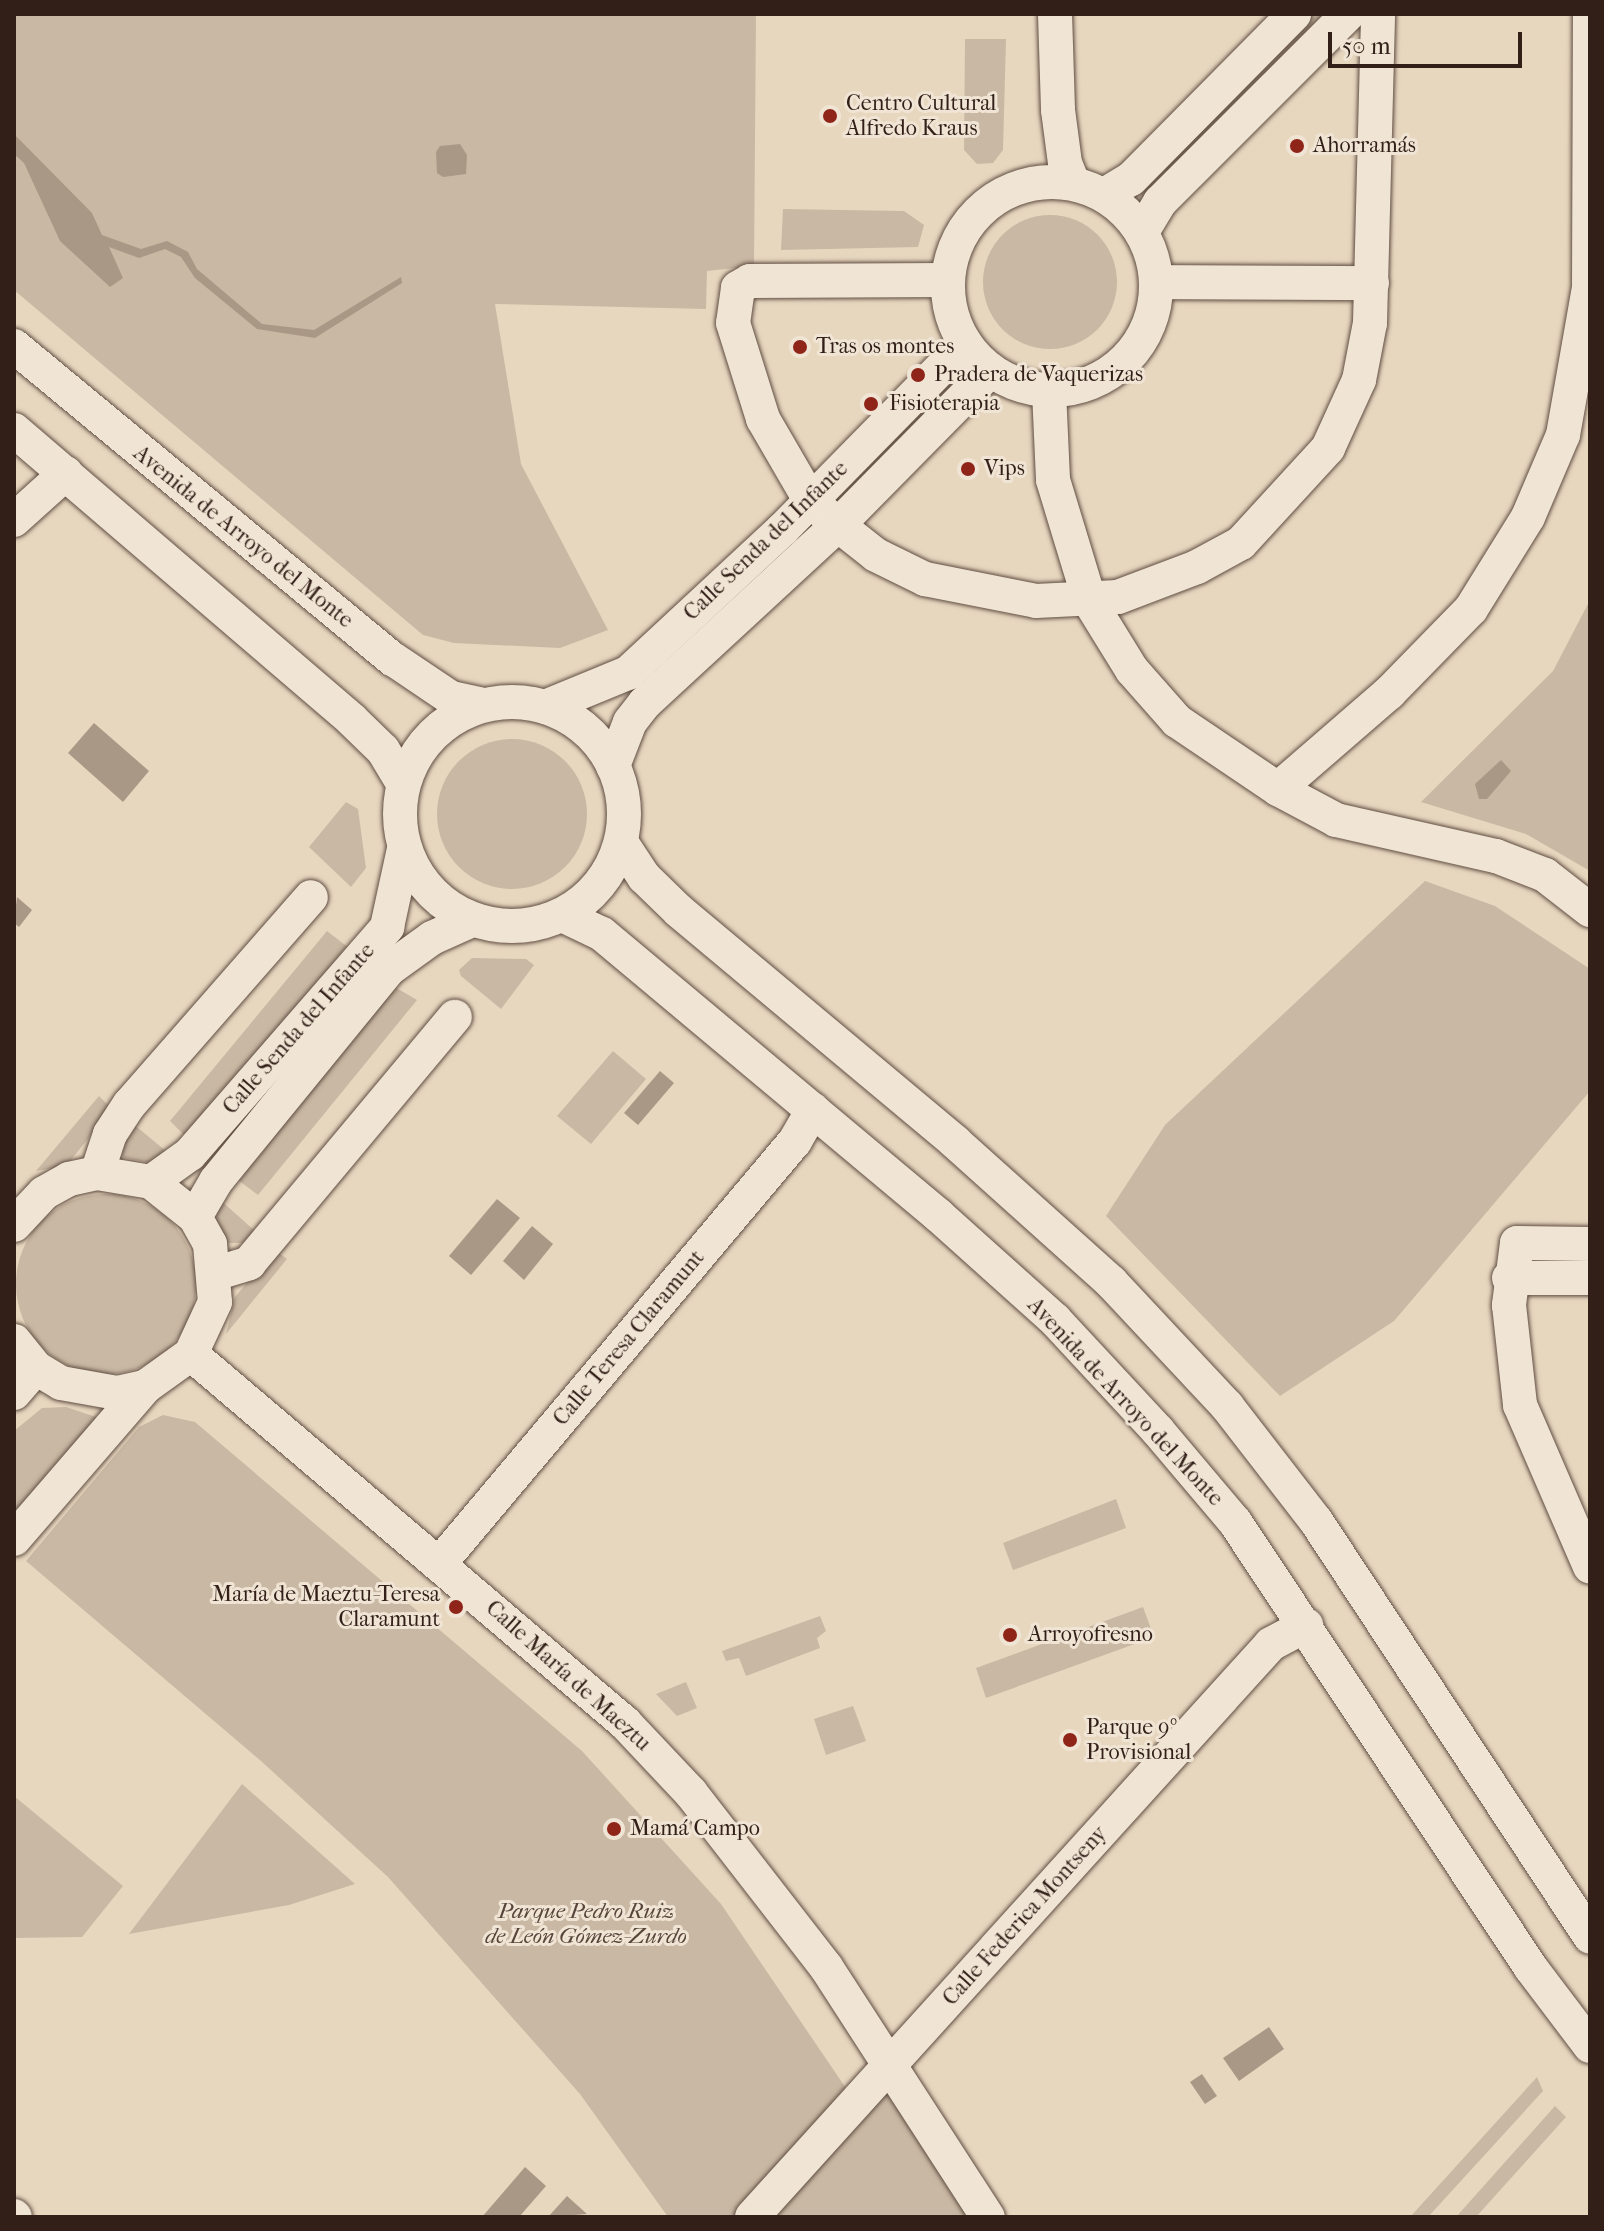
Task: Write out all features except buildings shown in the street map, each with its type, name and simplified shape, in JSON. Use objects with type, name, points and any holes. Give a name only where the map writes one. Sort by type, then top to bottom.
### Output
[{"type":"street","points":[[1055,14],[1055,70],[1065,163],[1088,189],[1142,232],[1156,282],[1154,310],[1126,360],[1104,377],[1049,391],[1008,381],[990,371],[965,344],[955,324],[948,280],[972,218],[1024,185],[1043,144],[1055,70]]},
{"type":"street","points":[[1024,185],[1088,189],[1131,179],[1294,14]]},
{"type":"street","points":[[1142,232],[1160,202],[1348,14]]},
{"type":"street","points":[[948,280],[750,281],[738,288],[732,302],[750,387],[783,458],[810,500],[876,555],[949,588],[1036,601],[1090,602],[1197,567],[1241,543],[1282,503],[1328,448],[1359,380],[1372,283],[1378,14]]},
{"type":"street","points":[[1278,789],[1389,693],[1471,609],[1528,517],[1563,435],[1589,288],[1590,14]]},
{"type":"street","points":[[1156,282],[1372,283]]},
{"type":"street","name":"Calle Senda del Infante","points":[[545,707],[628,673],[810,500],[965,344]]},
{"type":"street","name":"Avenida de Arroyo del Monte","points":[[14,346],[393,659],[451,698],[484,705]]},
{"type":"street","name":"Calle Senda del Infante","points":[[613,766],[630,722],[645,703],[838,525],[990,371]]},
{"type":"street","points":[[1049,391],[1053,480],[1090,602],[1132,670],[1177,721],[1278,789],[1336,820],[1496,856],[1545,875],[1590,910]]},
{"type":"street","points":[[14,430],[352,720],[383,750],[403,783]]},
{"type":"street","points":[[14,520],[66,473]]},
{"type":"street","points":[[515,702],[545,707],[573,720],[597,740],[613,766],[624,803],[621,842],[602,880],[562,915],[537,924],[472,920],[439,900],[404,849],[403,783],[424,743],[456,718],[484,705],[515,702]]},
{"type":"street","points":[[621,842],[644,877],[679,911],[955,1142],[1111,1282],[1227,1406],[1316,1521],[1590,1937]]},
{"type":"street","name":"Calle Senda del Infante","points":[[151,1182],[190,1154],[387,927],[404,849]]},
{"type":"street","points":[[97,1173],[110,1134],[129,1105],[311,897]]},
{"type":"street","name":"Avenida de Arroyo del Monte","points":[[562,915],[588,923],[813,1110],[1055,1320],[1235,1522],[1531,1968],[1590,2046]]},
{"type":"street","name":"Calle Senda del Infante","points":[[195,1217],[216,1181],[389,969],[432,938],[472,920]]},
{"type":"street","points":[[214,1274],[249,1263],[455,1017]]},
{"type":"street","name":"Calle Teresa Claramunt","points":[[440,1563],[795,1141],[813,1110]]},
{"type":"street","points":[[14,1539],[145,1387],[191,1354],[215,1302],[210,1244],[195,1217],[151,1182],[97,1173],[69,1179],[17,1214]]},
{"type":"street","points":[[1590,1244],[1517,1243],[1509,1278],[1520,1405],[1590,1567]]},
{"type":"street","points":[[1509,1278],[1590,1278]]},
{"type":"street","points":[[14,1341],[36,1368],[88,1392],[145,1387]]},
{"type":"street","name":"Calle María de Maeztu","points":[[191,1354],[625,1723],[691,1793],[777,1899],[891,2066],[988,2217]]},
{"type":"street","points":[[14,1393],[36,1368]]},
{"type":"street","name":"Calle Federica Montseny","points":[[752,2217],[1271,1644],[1306,1625]]},
{"type":"green space","points":[[14,14],[756,14],[754,266],[707,271],[706,309],[495,304],[521,464],[608,630],[560,648],[454,643],[423,635],[14,290]]},
{"type":"green space","points":[[1313,14],[1330,14],[1168,173],[1161,165]]},
{"type":"green space","points":[[965,39],[1006,39],[1003,150],[993,163],[977,164],[964,150]]},
{"type":"green space","points":[[783,209],[904,211],[924,225],[918,247],[781,250]]},
{"type":"green space","points":[[1050,215],[1076,220],[1098,234],[1112,256],[1117,282],[1112,308],[1098,330],[1076,344],[1050,349],[1024,344],[1002,330],[988,308],[983,282],[988,256],[1002,234],[1024,220]]},
{"type":"green space","points":[[1590,600],[1590,871],[1526,834],[1421,802],[1553,671]]},
{"type":"green space","points":[[512,739],[541,744],[565,761],[582,785],[587,814],[582,843],[565,867],[541,884],[512,889],[483,884],[459,867],[442,843],[437,814],[442,785],[459,761],[483,744]]},
{"type":"green space","points":[[346,802],[358,809],[366,868],[351,887],[309,847]]},
{"type":"green space","points":[[1425,881],[1495,906],[1590,969],[1590,1091],[1394,1321],[1280,1396],[1106,1216],[1165,1125]]},
{"type":"green space","points":[[327,931],[349,948],[189,1140],[170,1121]]},
{"type":"green space","points":[[472,958],[526,959],[534,965],[501,1009],[461,976],[459,970]]},
{"type":"green space","points":[[393,986],[417,1000],[258,1195],[234,1177]]},
{"type":"green space","points":[[613,1051],[646,1079],[591,1144],[557,1116]]},
{"type":"green space","points":[[99,1096],[112,1109],[66,1166],[36,1171]]},
{"type":"green space","points":[[132,1123],[172,1156],[148,1162],[124,1158],[119,1149]]},
{"type":"green space","points":[[106,1194],[124,1195],[141,1201],[170,1220],[189,1249],[195,1266],[195,1302],[189,1319],[170,1348],[141,1367],[124,1373],[106,1374],[88,1373],[71,1367],[42,1348],[23,1319],[17,1302],[16,1284],[17,1266],[23,1249],[42,1220],[71,1201],[88,1195]]},
{"type":"green space","points":[[218,1198],[255,1231],[243,1243],[221,1243],[216,1226]]},
{"type":"green space","points":[[275,1250],[287,1259],[226,1334],[235,1297]]},
{"type":"green space","points":[[66,1407],[99,1418],[14,1513],[14,1431],[42,1408]]},
{"type":"green space","name":"Parque Pedro Ruiz de León Gómez-Zurdo","points":[[163,1415],[195,1422],[582,1751],[721,1904],[856,2103],[891,2066],[988,2217],[668,2217],[580,2094],[388,1877],[261,1761],[26,1561],[139,1427]]},
{"type":"green space","points":[[1116,1499],[1126,1528],[1013,1570],[1003,1543]]},
{"type":"green space","points":[[1143,1607],[1154,1637],[986,1698],[976,1668]]},
{"type":"green space","points":[[820,1616],[826,1631],[817,1638],[820,1648],[746,1676],[739,1658],[726,1661],[722,1651]]},
{"type":"green space","points":[[686,1682],[697,1708],[677,1716],[656,1694]]},
{"type":"green space","points":[[853,1706],[866,1741],[826,1755],[814,1719]]},
{"type":"green space","points":[[242,1784],[355,1884],[289,1905],[129,1934]]},
{"type":"green space","points":[[14,1796],[123,1886],[82,1937],[14,1938]]},
{"type":"green space","points":[[1537,2077],[1543,2091],[1428,2217],[1410,2217]]},
{"type":"green space","points":[[1555,2106],[1566,2117],[1476,2217],[1456,2217]]},
{"type":"shaded area","points":[[14,134],[92,213],[102,235],[141,249],[167,241],[188,252],[197,269],[262,324],[314,330],[401,277],[402,283],[315,338],[257,329],[195,278],[181,257],[165,249],[139,258],[109,247],[123,278],[110,287],[60,241],[24,163],[14,154]]},
{"type":"shaded area","points":[[460,144],[467,155],[466,174],[443,177],[437,173],[436,152],[440,146]]},
{"type":"shaded area","points":[[94,723],[149,771],[123,802],[68,753]]},
{"type":"shaded area","points":[[1501,760],[1511,771],[1487,799],[1479,799],[1475,784]]},
{"type":"shaded area","points":[[17,897],[32,910],[19,927],[14,923]]},
{"type":"shaded area","points":[[660,1071],[674,1083],[638,1125],[624,1113]]},
{"type":"shaded area","points":[[497,1199],[520,1218],[471,1275],[449,1256]]},
{"type":"shaded area","points":[[532,1226],[553,1244],[524,1280],[503,1261]]},
{"type":"shaded area","points":[[1269,2027],[1284,2049],[1239,2081],[1223,2058]]},
{"type":"shaded area","points":[[1202,2074],[1217,2096],[1205,2104],[1190,2082]]},
{"type":"shaded area","points":[[525,2167],[546,2186],[519,2217],[482,2217]]},
{"type":"shaded area","points":[[567,2196],[587,2214],[548,2217]]},
{"type":"place","name":"Centro Cultural Alfredo Kraus","points":[[830,116]]},
{"type":"place","name":"Ahorramás","points":[[1297,146]]},
{"type":"place","name":"Tras os montes","points":[[800,347]]},
{"type":"place","name":"Pradera de Vaquerizas","points":[[918,375]]},
{"type":"place","name":"Fisioterapia","points":[[871,404]]},
{"type":"place","name":"Vips","points":[[968,469]]},
{"type":"place","name":"María de Maeztu-Teresa Claramunt","points":[[456,1607]]},
{"type":"place","name":"Arroyofresno","points":[[1010,1635]]},
{"type":"place","name":"Parque 9º Provisional","points":[[1070,1740]]},
{"type":"place","name":"Mamá Campo","points":[[614,1829]]}]
